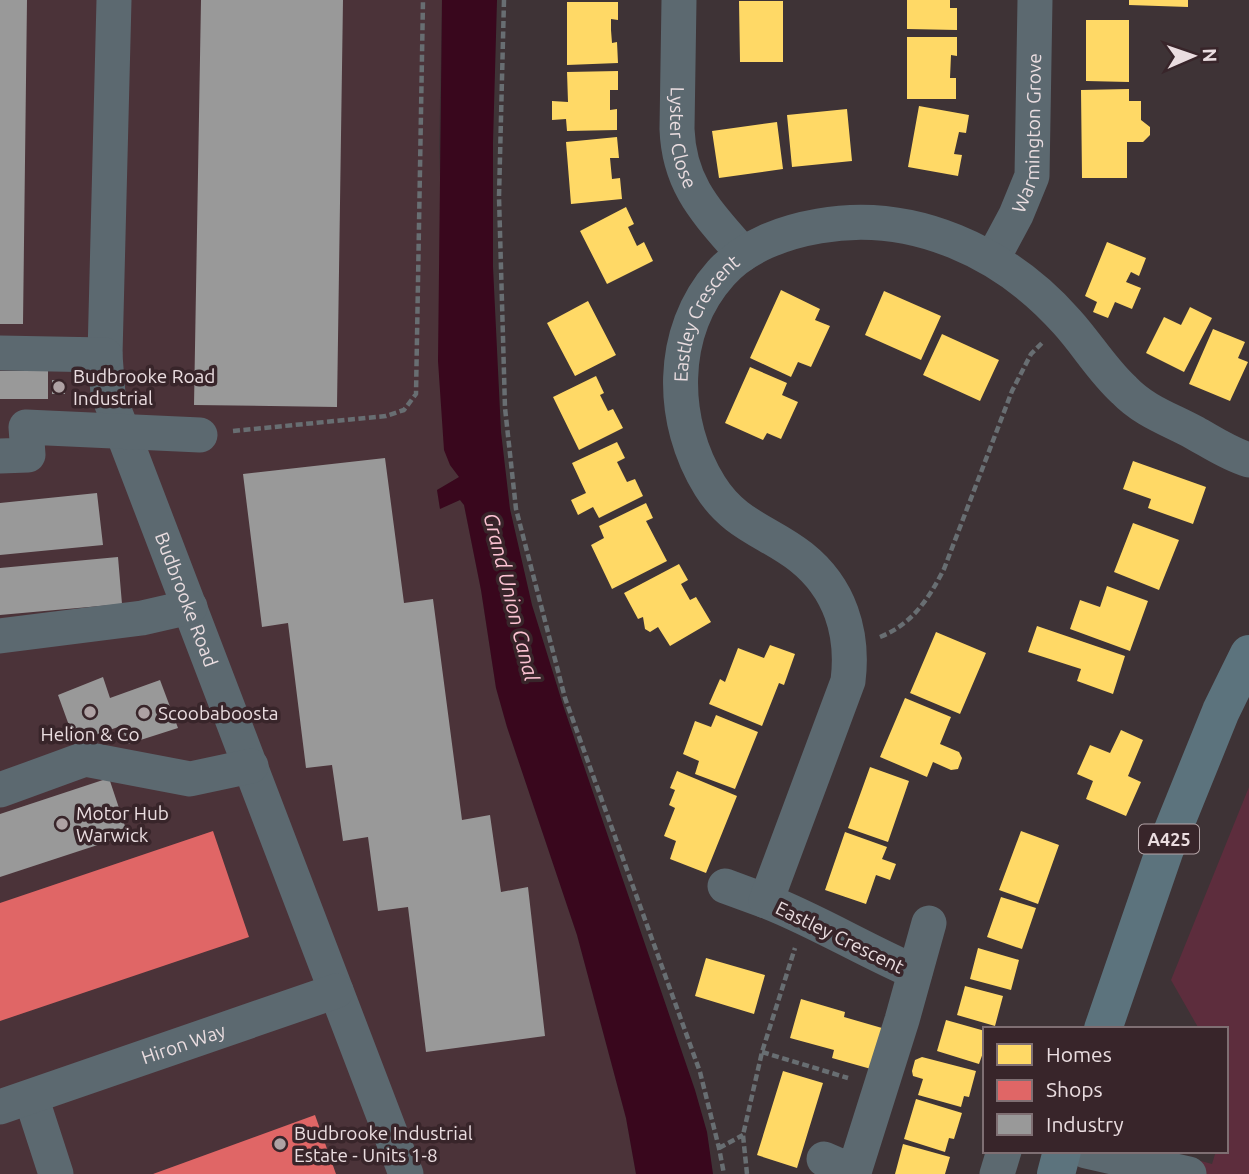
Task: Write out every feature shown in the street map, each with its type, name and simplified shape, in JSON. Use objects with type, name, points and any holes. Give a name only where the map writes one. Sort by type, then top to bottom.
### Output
[{"type":"main road","name":"A425","points":[[1104,1027],[1164,852],[1221,711],[1249,654]]},
{"type":"main road","points":[[1056,1174],[1061,1153]]},
{"type":"street","name":"Budbrooke Road","points":[[114,0],[106,355],[108,394],[406,1174]]},
{"type":"street","name":"Lyster Close","points":[[678,0],[678,146],[687,181],[695,196],[743,254]]},
{"type":"street","name":"Warmington Grove","points":[[993,258],[1016,215],[1032,176],[1035,0]]},
{"type":"street","name":"Eastley Crescent","points":[[766,901],[848,681],[849,646],[844,616],[827,585],[800,556],[744,524],[724,505],[701,469],[687,433],[681,387],[685,342],[693,316],[706,292],[722,272],[743,254],[762,243],[805,228],[850,223],[897,225],[958,242],[993,258],[1018,275],[1066,321],[1104,370],[1140,405],[1231,455],[1249,460]]},
{"type":"street","points":[[0,353],[106,355]]},
{"type":"street","points":[[0,456],[28,454],[26,427],[200,435]]},
{"type":"street","points":[[0,636],[142,618],[190,607]]},
{"type":"street","points":[[0,790],[85,759],[190,779],[251,766]]},
{"type":"street","name":"Eastley Crescent","points":[[725,887],[804,916],[874,955],[915,972]]},
{"type":"street","name":"Eastley Crescent","points":[[824,1159],[854,1171],[902,1020],[929,923]]},
{"type":"street","name":"Hiron Way","points":[[57,1174],[15,1102],[336,991]]},
{"type":"street","points":[[997,1174],[1003,1153]]},
{"type":"street","points":[[1095,1153],[1189,1174]]},
{"type":"path","points":[[200,435],[386,416],[404,410],[416,394],[423,0]]},
{"type":"path","points":[[504,0],[499,197],[505,408],[516,509],[565,698],[676,999],[700,1072],[724,1174]]},
{"type":"path","points":[[849,646],[870,641],[906,624],[933,590],[944,569],[1012,391],[1031,354],[1066,321]]},
{"type":"path","points":[[747,1174],[743,1135],[762,1052],[804,916]]},
{"type":"path","points":[[762,1052],[879,1088]]},
{"type":"path","points":[[719,1148],[743,1135]]},
{"type":"shaded area","points":[[0,0],[442,0],[439,147],[450,465],[460,477],[437,490],[440,508],[460,500],[464,505],[481,590],[496,688],[577,935],[626,1118],[636,1174],[0,1174]]},
{"type":"shaded area","points":[[1249,787],[1249,1174],[1112,1174],[1159,1153],[1171,1153],[1212,1164],[1215,1153],[1228,1153],[1228,1027],[1198,1027],[1171,980]]},
{"type":"water","name":"Grand Union Canal","points":[[442,0],[497,0],[493,267],[501,432],[510,509],[532,605],[563,705],[695,1090],[707,1132],[713,1174],[636,1174],[626,1118],[577,935],[496,688],[481,590],[464,505],[460,500],[440,509],[437,490],[459,477],[444,450],[438,361]]},
{"type":"building: Homes","points":[[907,0],[950,0],[950,8],[957,8],[957,30],[907,29]]},
{"type":"building: Homes","points":[[1129,0],[1188,0],[1188,7],[1129,5]]},
{"type":"building: Homes","points":[[739,1],[783,1],[783,62],[740,62]]},
{"type":"building: Homes","points":[[567,2],[618,2],[618,20],[611,19],[611,30],[612,43],[617,42],[618,63],[567,65]]},
{"type":"building: Homes","points":[[1086,20],[1129,20],[1129,82],[1086,81]]},
{"type":"building: Homes","points":[[907,37],[957,37],[957,56],[951,55],[950,78],[956,78],[956,99],[907,99]]},
{"type":"building: Homes","points":[[618,71],[618,90],[610,90],[610,110],[617,109],[617,130],[567,131],[566,119],[552,120],[552,101],[568,102],[567,72]]},
{"type":"building: Homes","points":[[1129,89],[1129,101],[1141,101],[1141,120],[1150,127],[1150,135],[1143,142],[1127,142],[1127,178],[1082,178],[1081,90]]},
{"type":"building: Homes","points":[[919,106],[969,115],[966,133],[959,132],[954,154],[962,155],[958,176],[908,167]]},
{"type":"building: Homes","points":[[847,109],[852,161],[792,167],[787,115]]},
{"type":"building: Homes","points":[[777,122],[783,169],[719,178],[712,131]]},
{"type":"building: Homes","points":[[617,137],[619,158],[610,158],[612,179],[620,178],[622,199],[571,204],[566,142]]},
{"type":"building: Homes","points":[[626,207],[634,224],[628,227],[637,246],[644,242],[653,261],[607,284],[580,231]]},
{"type":"building: Homes","points":[[1107,242],[1146,258],[1139,276],[1131,272],[1126,282],[1141,288],[1132,309],[1115,302],[1108,318],[1093,312],[1097,302],[1085,296]]},
{"type":"building: Homes","points":[[781,290],[820,309],[815,320],[830,326],[811,367],[798,362],[791,377],[750,358]]},
{"type":"building: Homes","points":[[884,291],[941,316],[921,360],[865,335]]},
{"type":"building: Homes","points":[[588,301],[616,355],[575,376],[547,323]]},
{"type":"building: Homes","points":[[1190,307],[1212,318],[1184,372],[1146,353],[1164,317],[1181,325]]},
{"type":"building: Homes","points":[[1213,329],[1245,342],[1238,358],[1248,362],[1230,401],[1189,384]]},
{"type":"building: Homes","points":[[942,334],[999,360],[980,401],[923,375]]},
{"type":"building: Homes","points":[[750,367],[787,383],[782,395],[798,402],[781,439],[767,433],[763,440],[725,423]]},
{"type":"building: Homes","points":[[596,376],[604,393],[600,395],[608,411],[613,409],[623,428],[579,450],[553,397]]},
{"type":"building: Homes","points":[[617,442],[625,458],[617,462],[627,482],[635,479],[643,496],[599,518],[593,507],[578,515],[571,500],[586,493],[572,463]]},
{"type":"building: Homes","points":[[1133,461],[1206,487],[1193,524],[1148,508],[1151,499],[1123,489]]},
{"type":"building: Homes","points":[[646,503],[653,518],[646,521],[667,561],[612,589],[591,545],[604,538],[599,526]]},
{"type":"building: Homes","points":[[1133,523],[1179,540],[1159,590],[1114,572]]},
{"type":"building: Homes","points":[[679,564],[688,580],[681,584],[690,600],[696,597],[711,622],[670,646],[658,627],[650,632],[645,629],[643,617],[638,619],[624,593]]},
{"type":"building: Homes","points":[[1107,586],[1148,601],[1130,651],[1070,629],[1080,600],[1100,607]]},
{"type":"building: Homes","points":[[1037,626],[1125,656],[1113,694],[1077,681],[1081,669],[1028,652]]},
{"type":"building: Homes","points":[[936,632],[986,653],[960,714],[910,693]]},
{"type":"building: Homes","points":[[770,645],[795,654],[784,685],[779,683],[762,726],[709,704],[720,679],[725,682],[738,648],[764,658]]},
{"type":"building: Homes","points":[[905,698],[951,717],[940,744],[959,752],[962,758],[958,769],[951,770],[933,762],[927,777],[880,757]]},
{"type":"building: Homes","points":[[716,715],[758,732],[735,789],[695,774],[699,761],[683,754],[695,721],[711,727]]},
{"type":"building: Homes","points":[[1121,730],[1143,740],[1128,776],[1141,782],[1126,816],[1086,799],[1093,781],[1077,774],[1090,745],[1110,753]]},
{"type":"building: Homes","points":[[870,767],[909,781],[888,842],[848,828]]},
{"type":"building: Homes","points":[[677,771],[737,796],[706,873],[670,859],[676,841],[664,836],[675,808],[669,805],[675,790],[670,788]]},
{"type":"building: Homes","points":[[1021,831],[1059,845],[1038,904],[999,890]]},
{"type":"building: Homes","points":[[845,832],[887,847],[882,859],[896,864],[890,880],[876,875],[866,904],[825,890]]},
{"type":"building: Homes","points":[[1001,897],[1036,908],[1022,949],[987,937]]},
{"type":"building: Homes","points":[[978,948],[1019,960],[1011,990],[970,979]]},
{"type":"building: Homes","points":[[706,958],[765,975],[754,1014],[695,996]]},
{"type":"building: Homes","points":[[965,986],[1003,996],[995,1026],[957,1015]]},
{"type":"building: Homes","points":[[801,999],[845,1012],[844,1017],[882,1028],[871,1069],[832,1058],[834,1050],[790,1038]]},
{"type":"building: Homes","points":[[946,1020],[983,1030],[983,1053],[979,1064],[937,1051]]},
{"type":"building: Homes","points":[[922,1057],[976,1071],[969,1097],[964,1096],[961,1107],[918,1095],[923,1079],[913,1076],[912,1071],[915,1060]]},
{"type":"building: Homes","points":[[783,1071],[823,1083],[797,1168],[757,1155]]},
{"type":"building: Homes","points":[[916,1099],[962,1113],[954,1139],[949,1138],[945,1152],[904,1139]]},
{"type":"building: Homes","points":[[903,1144],[950,1157],[945,1174],[895,1174]]},
{"type":"building: Shops","points":[[213,831],[249,937],[0,1021],[0,903]]},
{"type":"building: Shops","name":"Budbrooke Industrial Estate - Units 1-8","points":[[315,1115],[336,1174],[153,1174]]},
{"type":"building: Industry","points":[[0,0],[27,0],[23,324],[0,324]]},
{"type":"building: Industry","points":[[201,0],[343,0],[337,407],[194,405]]},
{"type":"building: Industry","points":[[0,371],[48,371],[48,399],[0,399]]},
{"type":"building: Industry","name":"Budbrooke Road Industrial","points":[[52,380],[65,381],[65,394],[52,394]]},
{"type":"building: Industry","points":[[385,458],[404,603],[433,599],[462,820],[490,815],[501,892],[528,887],[545,1036],[426,1052],[408,907],[378,911],[368,837],[343,841],[332,765],[306,768],[288,623],[262,627],[243,474]]},
{"type":"building: Industry","points":[[97,493],[103,545],[0,555],[0,503]]},
{"type":"building: Industry","points":[[118,557],[122,604],[0,615],[0,568]]},
{"type":"building: Industry","points":[[103,677],[110,698],[160,680],[178,728],[128,744],[121,726],[75,742],[58,695]]},
{"type":"building: Industry","name":"Motor Hub Warwick","points":[[109,778],[128,835],[0,877],[0,814]]},
{"type":"place","name":"Budbrooke Road Industrial","points":[[59,387]]},
{"type":"place","name":"Helion & Co","points":[[90,712]]},
{"type":"place","name":"Scoobaboosta","points":[[144,713]]},
{"type":"place","name":"Motor Hub Warwick","points":[[62,824]]},
{"type":"place","name":"Budbrooke Industrial Estate - Units 1-8","points":[[280,1144]]}]
